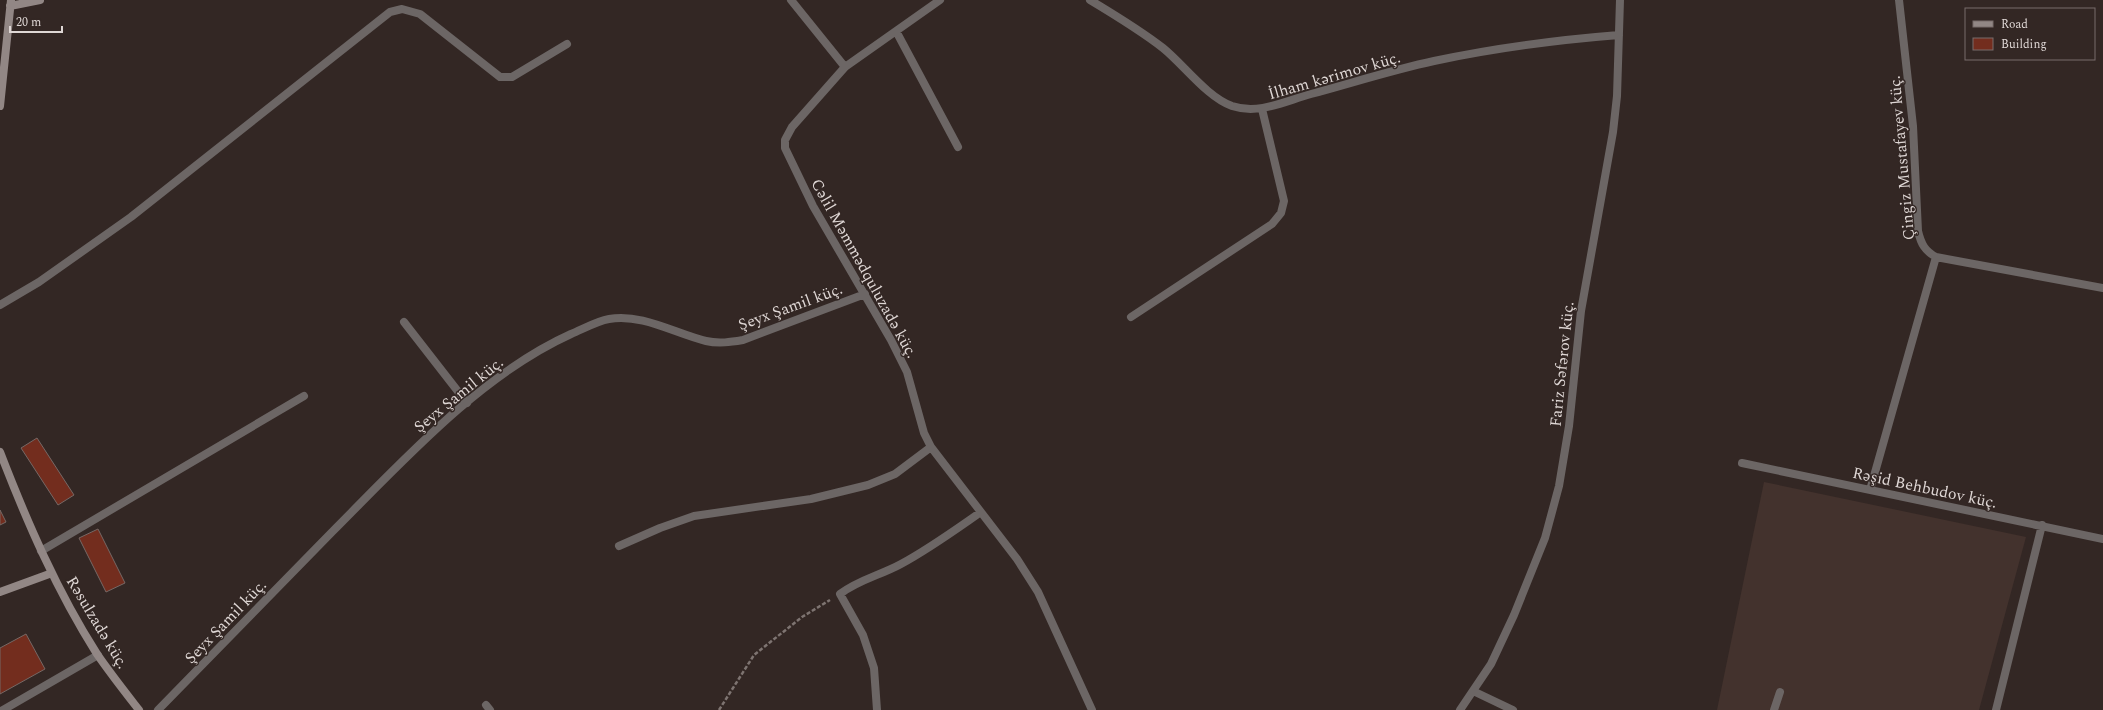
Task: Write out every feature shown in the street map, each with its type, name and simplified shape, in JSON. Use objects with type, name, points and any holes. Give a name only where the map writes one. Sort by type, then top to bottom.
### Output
[{"type":"main road","points":[[0,106],[11,3],[40,0]]},
{"type":"main road","points":[[0,452],[41,552],[52,573]]},
{"type":"main road","name":"Rəsulzadə küç.","points":[[0,592],[52,573],[98,655],[139,710]]},
{"type":"street","points":[[791,0],[845,67],[940,0]]},
{"type":"street","name":"İlham kərimov küç.","points":[[1090,0],[1163,48],[1218,98],[1232,106],[1262,109],[1300,97],[1433,61],[1532,43],[1619,35]]},
{"type":"street","name":"Fariz Səfərov küç.","points":[[1460,710],[1491,664],[1514,615],[1545,538],[1559,486],[1569,426],[1581,311],[1613,132],[1617,96],[1620,0]]},
{"type":"street","name":"Çingiz Mustafayev küç.","points":[[1899,0],[1913,126],[1918,231],[1921,243],[1927,252],[1936,257]]},
{"type":"street","points":[[0,305],[39,282],[131,217],[390,12],[402,9],[420,14],[500,77],[512,77],[567,44]]},
{"type":"street","points":[[896,31],[958,147]]},
{"type":"street","name":"Cəlil Məmmədquluzadə küç.","points":[[845,67],[792,127],[785,140],[785,148],[813,206],[865,294],[907,372],[924,433],[930,447],[1017,559],[1038,592],[1092,710]]},
{"type":"street","points":[[1131,316],[1272,224],[1281,213],[1284,201],[1262,109]]},
{"type":"street","points":[[1870,490],[1936,257],[2103,288]]},
{"type":"street","name":"Şeyx Şamil küç.","points":[[158,710],[420,443],[484,389],[531,354],[563,338],[608,319],[622,318],[640,321],[707,341],[724,343],[743,340],[865,294]]},
{"type":"street","points":[[404,322],[467,403]]},
{"type":"street","points":[[41,552],[304,396]]},
{"type":"street","points":[[619,546],[660,528],[694,516],[810,499],[868,485],[895,474],[930,447]]},
{"type":"street","name":"Rəşid Behbudov küç.","points":[[1742,463],[2103,539]]},
{"type":"street","points":[[877,710],[874,668],[863,635],[840,594],[848,588],[899,565],[925,551],[981,512]]},
{"type":"street","points":[[1996,710],[2042,526]]},
{"type":"street","points":[[3,710],[98,655]]},
{"type":"street","points":[[1473,691],[1513,710]]},
{"type":"street","points":[[1774,710],[1780,692]]},
{"type":"path","points":[[718,710],[754,655],[802,617],[840,594]]},
{"type":"shaded area","points":[[1764,482],[2026,537],[1979,710],[1717,710]]},
{"type":"building","points":[[37,438],[74,495],[58,505],[21,448]]},
{"type":"building","points":[[0,510],[6,522],[0,525]]},
{"type":"building","points":[[98,529],[125,583],[106,592],[79,538]]},
{"type":"building","points":[[26,634],[45,669],[0,694],[0,648]]}]
